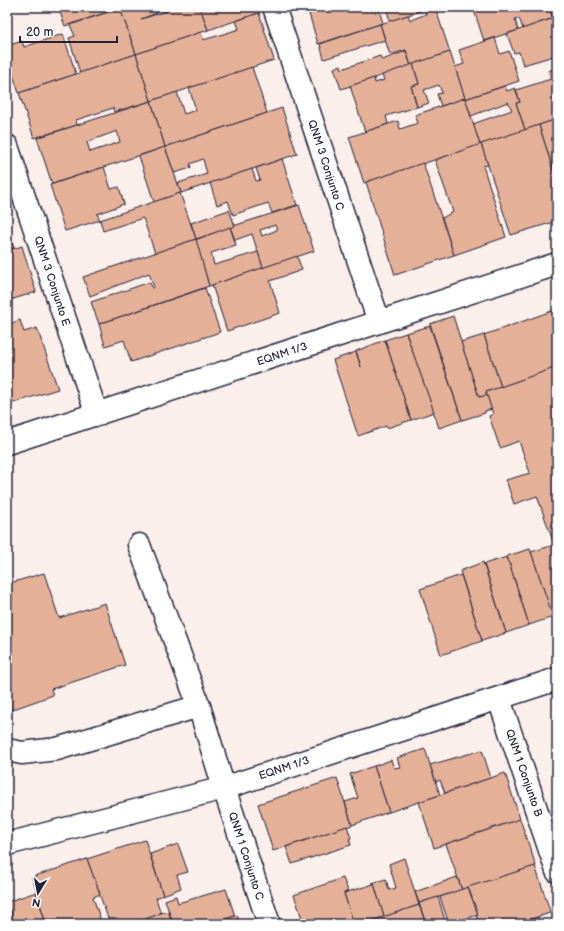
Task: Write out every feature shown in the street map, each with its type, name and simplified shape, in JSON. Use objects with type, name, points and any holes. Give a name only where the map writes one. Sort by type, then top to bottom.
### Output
[{"type":"street","name":"QNM 3 Conjunto C","points":[[274,7],[379,322]]},
{"type":"street","name":"QNM 3 Conjunto E","points":[[7,146],[97,415]]},
{"type":"street","name":"EQNM 1/3","points":[[7,443],[97,415],[557,264]]},
{"type":"street","name":"QNM 1 Conjunto C","points":[[139,545],[199,706],[224,788],[269,924]]},
{"type":"street","name":"EQNM 1/3","points":[[7,844],[224,788],[557,679]]},
{"type":"street","name":"QNM 1 Conjunto B","points":[[499,699],[557,870]]},
{"type":"street","points":[[7,750],[22,753],[57,749],[199,706]]},
{"type":"building","points":[[58,7],[120,7],[120,8],[65,26]]},
{"type":"building","points":[[155,7],[157,13],[141,19],[167,11],[166,7],[200,7],[208,30],[136,54],[120,8]]},
{"type":"building","points":[[200,7],[257,7],[259,13],[208,30]]},
{"type":"building","points":[[307,7],[378,7],[383,23],[318,44]]},
{"type":"building","points":[[386,7],[433,7],[390,21]]},
{"type":"building","points":[[435,7],[450,52],[411,66],[406,50],[390,55],[380,24],[408,15],[411,20],[426,14],[425,10]]},
{"type":"building","points":[[473,7],[549,7],[553,18],[523,29],[519,18],[515,19],[518,30],[484,41]]},
{"type":"building","points":[[120,8],[136,54],[80,73],[69,38],[75,36],[70,25]]},
{"type":"building","points":[[259,13],[274,60],[151,101],[136,54],[201,32],[203,40],[239,29],[236,21]]},
{"type":"building","points":[[557,17],[557,55],[523,65],[519,52],[514,53],[507,34]]},
{"type":"building","points":[[380,24],[385,40],[324,59],[320,44]]},
{"type":"building","points":[[63,34],[76,74],[19,93],[7,57],[7,46],[22,41],[24,47]]},
{"type":"building","points":[[495,38],[500,54],[509,51],[519,81],[465,99],[455,67],[464,64],[459,50]]},
{"type":"building","points":[[406,51],[411,66],[341,89],[334,68],[341,65],[342,69],[380,56],[382,60]]},
{"type":"building","points":[[450,52],[465,98],[441,106],[437,94],[442,93],[439,85],[424,90],[429,103],[417,107],[411,86],[419,84],[413,64]]},
{"type":"building","points":[[136,54],[151,101],[114,112],[113,108],[76,120],[77,125],[34,138],[19,93]]},
{"type":"building","points":[[413,64],[419,84],[411,86],[417,107],[386,116],[388,124],[365,132],[350,86],[374,78],[375,83],[384,80],[382,75]]},
{"type":"building","points":[[252,67],[267,113],[165,147],[151,101],[177,92],[184,114],[196,110],[189,88]]},
{"type":"building","points":[[557,68],[557,119],[525,130],[516,103],[520,102],[516,90],[551,79],[548,71]]},
{"type":"building","points":[[505,86],[507,91],[515,88],[520,102],[516,103],[525,130],[480,145],[473,124],[512,110],[508,102],[471,116],[465,99]]},
{"type":"building","points":[[465,98],[480,145],[364,183],[349,137],[398,121],[400,129],[418,123],[415,115]]},
{"type":"building","points":[[151,101],[165,147],[52,184],[37,138]],"holes":[[[117,131],[120,142],[90,152],[87,142]]]},
{"type":"building","points":[[282,108],[297,154],[181,193],[178,183],[207,174],[203,159],[190,164],[191,168],[174,173],[165,147]]},
{"type":"building","points":[[557,119],[557,182],[539,125]]},
{"type":"building","points":[[539,125],[557,182],[557,221],[511,235],[481,144]]},
{"type":"building","points":[[481,144],[488,165],[483,166],[506,237],[454,255],[442,218],[453,212],[435,160]]},
{"type":"building","points":[[165,147],[181,193],[154,202],[139,156]]},
{"type":"building","points":[[282,159],[297,205],[272,213],[268,203],[233,215],[228,201],[217,205],[210,183],[252,169],[256,181],[260,180],[256,168]]},
{"type":"building","points":[[423,163],[454,255],[395,275],[366,182]]},
{"type":"building","points":[[104,167],[111,189],[119,187],[124,204],[97,214],[100,220],[65,231],[50,185]]},
{"type":"building","points":[[180,193],[196,239],[155,253],[143,218],[103,231],[100,220]]},
{"type":"building","points":[[299,205],[314,251],[263,268],[252,234],[235,240],[230,227]],"holes":[[[275,225],[277,230],[262,236],[260,230]]]},
{"type":"building","points":[[229,210],[235,226],[196,239],[191,223]]},
{"type":"building","points":[[230,227],[236,245],[211,253],[214,265],[258,252],[263,268],[209,286],[195,240]]},
{"type":"building","points":[[7,228],[14,248],[7,251]]},
{"type":"building","points":[[196,239],[209,286],[99,324],[91,302],[150,282],[152,288],[154,287],[149,273],[90,296],[83,277]]},
{"type":"building","points":[[22,246],[36,292],[7,301],[7,251]]},
{"type":"building","points":[[297,256],[302,270],[270,281],[280,313],[227,331],[212,285]]},
{"type":"building","points":[[205,288],[220,332],[131,362],[124,340],[105,346],[99,324]]},
{"type":"building","points":[[552,311],[557,325],[557,368],[501,387],[484,335]]},
{"type":"building","points":[[453,316],[479,397],[487,395],[492,409],[485,411],[485,413],[462,420],[430,324]]},
{"type":"building","points":[[20,320],[24,332],[37,328],[58,389],[7,405],[7,325]]},
{"type":"building","points":[[430,326],[462,420],[439,428],[406,333]]},
{"type":"building","points":[[406,333],[434,412],[411,420],[385,340]]},
{"type":"building","points":[[484,335],[501,387],[486,392],[487,395],[479,397],[461,342]]},
{"type":"building","points":[[385,340],[411,420],[387,428],[386,426],[358,436],[333,360],[356,352],[361,367],[356,351]]},
{"type":"building","points":[[557,367],[557,540],[553,541],[537,496],[514,504],[506,480],[530,473],[519,441],[500,448],[489,416],[493,414],[486,392]]},
{"type":"building","points":[[557,540],[557,631],[531,552],[554,545],[553,541]]},
{"type":"building","points":[[530,549],[553,617],[529,625],[507,556]]},
{"type":"building","points":[[507,557],[529,625],[506,633],[484,564]]},
{"type":"building","points":[[483,562],[506,633],[482,641],[460,571]]},
{"type":"building","points":[[44,573],[59,618],[105,603],[125,665],[51,689],[53,695],[11,710],[7,696],[7,584]]},
{"type":"building","points":[[461,575],[482,641],[441,655],[420,589]]},
{"type":"building","points":[[425,749],[440,795],[389,812],[374,766],[391,760],[394,768],[400,767],[397,758]]},
{"type":"building","points":[[482,750],[491,778],[445,793],[440,780],[436,782],[430,765]]},
{"type":"building","points":[[374,766],[389,812],[352,825],[345,802],[358,798],[350,774]]},
{"type":"building","points":[[505,773],[520,819],[434,848],[419,802]]},
{"type":"building","points":[[337,778],[352,825],[273,851],[258,804]]},
{"type":"building","points":[[520,819],[536,866],[462,890],[446,844]]},
{"type":"building","points":[[347,826],[351,838],[349,839],[351,845],[292,864],[286,847]]},
{"type":"building","points":[[145,840],[163,895],[156,898],[161,914],[133,924],[110,924],[87,859]]},
{"type":"building","points":[[178,844],[188,872],[177,875],[181,888],[163,895],[150,854]]},
{"type":"building","points":[[404,858],[419,905],[384,917],[374,884],[372,883],[386,879],[389,890],[396,888],[389,864]]},
{"type":"building","points":[[87,859],[100,894],[93,897],[102,924],[46,924],[32,877]]},
{"type":"building","points":[[535,866],[550,913],[515,924],[479,924],[476,915],[478,915],[468,887]]},
{"type":"building","points":[[457,877],[462,890],[419,903],[415,892]]},
{"type":"building","points":[[343,878],[348,891],[344,893],[354,924],[304,924],[294,895]]},
{"type":"building","points":[[374,884],[384,917],[363,924],[354,924],[344,893]]},
{"type":"building","points":[[468,887],[478,915],[457,921],[458,924],[449,924],[440,897]]},
{"type":"building","points":[[226,889],[235,916],[210,924],[173,924],[165,900],[176,896],[178,903]]},
{"type":"building","points":[[36,892],[46,924],[15,924],[7,902]]},
{"type":"building","points":[[438,897],[446,924],[426,924],[419,903]]},
{"type":"building","points":[[419,905],[426,924],[363,924],[377,919]]},
{"type":"building","points":[[168,911],[173,924],[133,924],[161,913]]},
{"type":"building","points":[[237,915],[240,924],[210,924],[235,916]]},
{"type":"building","points":[[538,917],[540,924],[515,924]]}]
